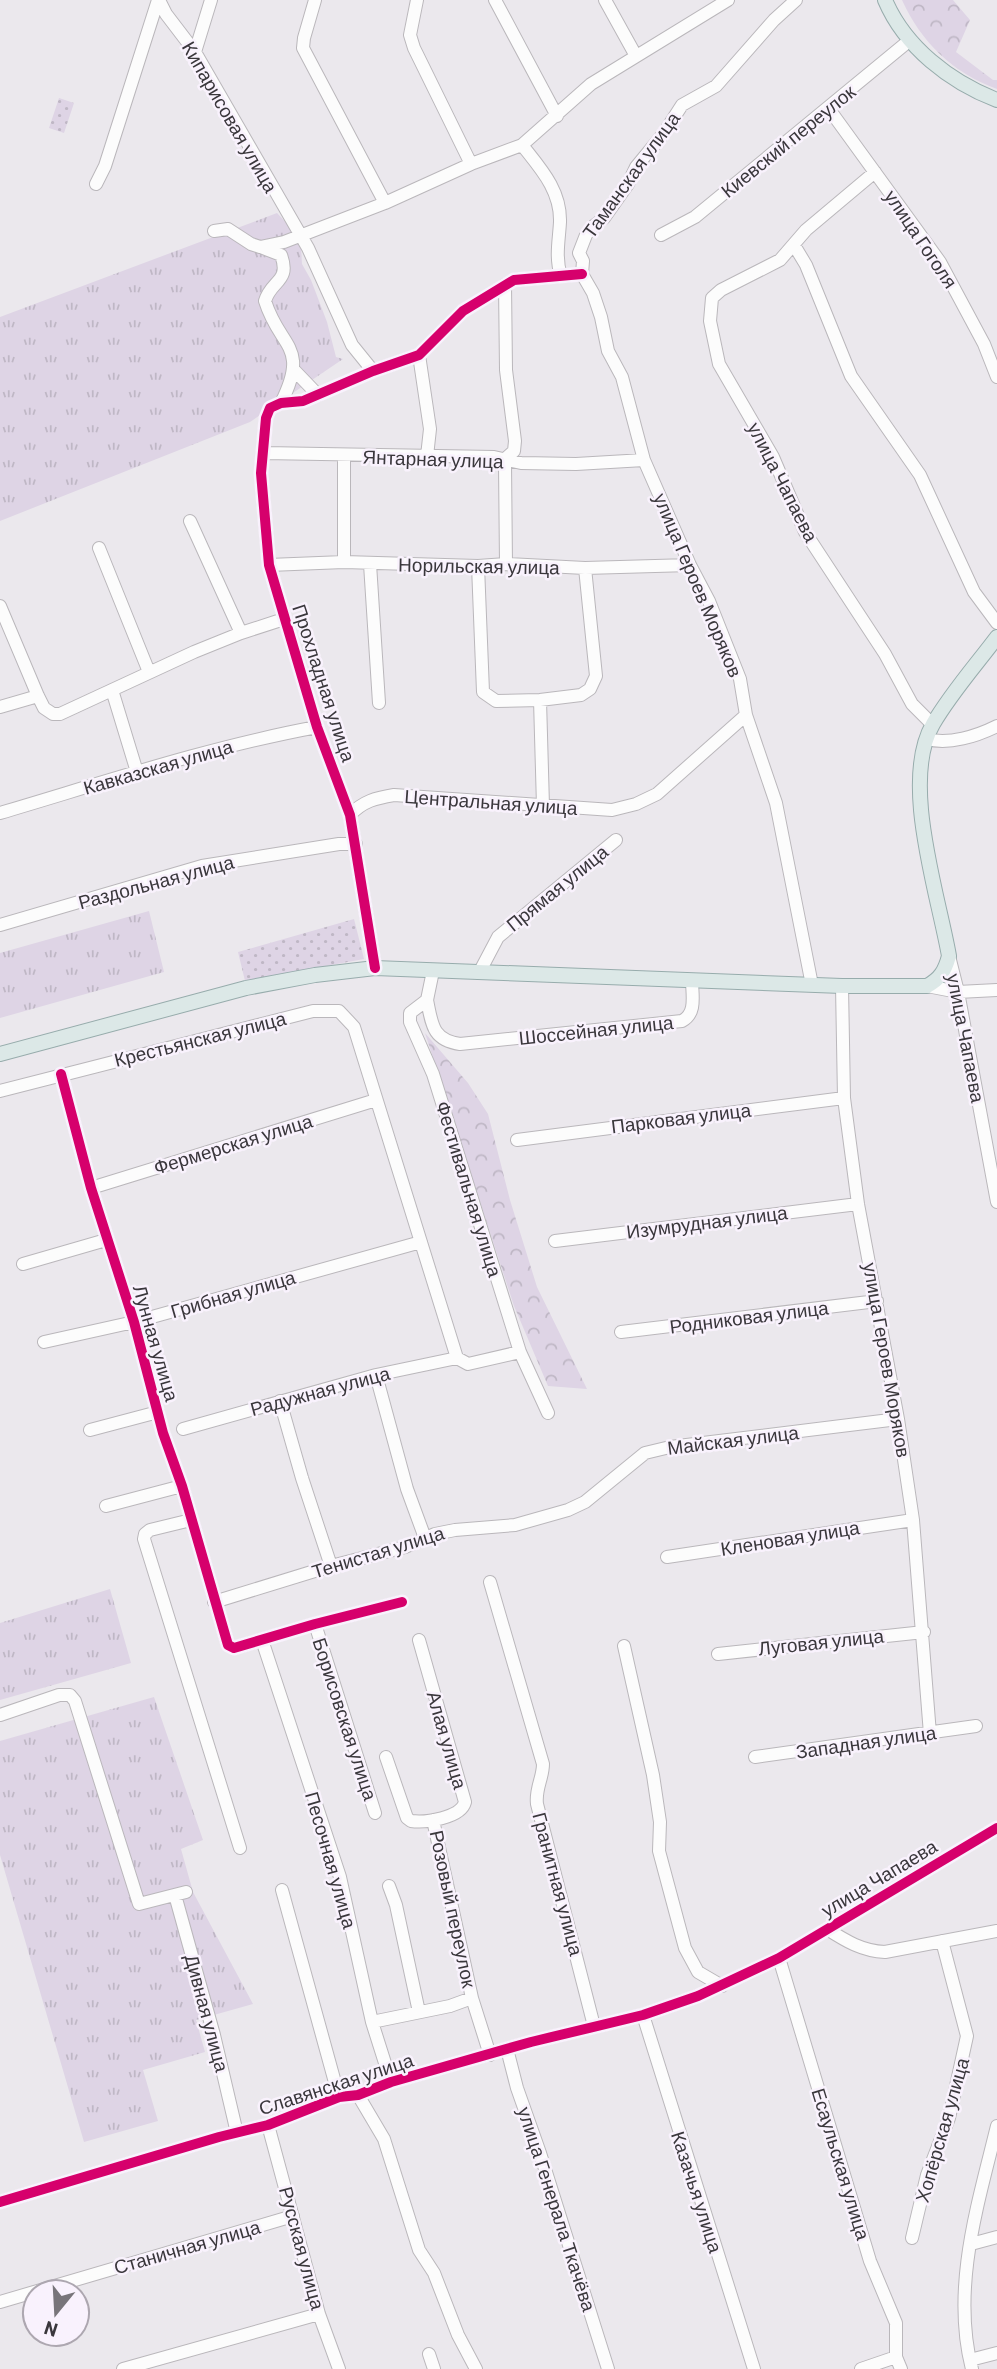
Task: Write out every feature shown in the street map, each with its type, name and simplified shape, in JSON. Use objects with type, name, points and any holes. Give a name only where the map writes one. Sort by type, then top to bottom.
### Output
[{"type":"main road","points":[[885,0],[910,40],[935,65],[970,90],[997,100]]},
{"type":"main road","points":[[930,732],[997,637]]},
{"type":"main road","name":"улица Чапаева","points":[[927,986],[942,975],[949,956],[921,816],[918,784],[930,732]]},
{"type":"main road","points":[[0,1054],[246,988],[315,975],[375,968],[842,986],[927,986]]},
{"type":"street","name":"Кипарисовая улица","points":[[158,0],[195,52],[299,237],[308,248],[352,345],[373,371]]},
{"type":"street","points":[[96,184],[105,166],[158,0]]},
{"type":"street","points":[[195,52],[211,0]]},
{"type":"street","points":[[315,0],[303,48],[385,204]]},
{"type":"street","points":[[417,0],[410,35],[414,48],[471,164]]},
{"type":"street","points":[[495,0],[557,116]]},
{"type":"street","points":[[605,0],[636,56]]},
{"type":"street","points":[[214,231],[228,229],[251,244],[283,249],[299,237],[385,204],[471,164],[522,145],[591,84],[636,56],[707,5],[728,0]]},
{"type":"street","name":"Таманская улица","points":[[582,274],[583,261],[579,253],[586,235],[604,218],[628,184],[636,167],[664,133],[682,105],[716,86],[774,20],[796,0]]},
{"type":"street","name":"Киевский переулок","points":[[661,234],[695,217],[910,40]]},
{"type":"street","name":"улица Гоголя","points":[[829,109],[940,262],[984,344],[997,377]]},
{"type":"street","points":[[522,145],[555,190],[560,219],[557,248],[561,276]]},
{"type":"street","points":[[875,172],[806,230],[794,245],[806,265],[851,376],[920,475],[974,592],[997,623]]},
{"type":"street","name":"улица Чапаева","points":[[794,245],[780,260],[721,289],[712,298],[710,321],[719,364],[773,457],[805,532],[885,654],[930,732]]},
{"type":"street","points":[[283,249],[283,277],[267,294],[265,301],[292,354],[294,370],[318,395]]},
{"type":"street","points":[[275,405],[303,401],[419,355],[463,312],[514,279],[582,274]]},
{"type":"street","name":"улица Героев Моряков","points":[[582,274],[593,293],[608,351],[622,377],[644,460],[690,565],[709,601],[740,679],[746,715],[776,803],[812,985]]},
{"type":"street","points":[[505,285],[506,370],[515,441],[514,451],[505,459],[506,564]]},
{"type":"street","points":[[419,355],[430,429],[427,456]]},
{"type":"street","name":"Прохладная улица","points":[[294,370],[266,418],[261,473],[269,565],[317,727],[350,815],[375,968]]},
{"type":"street","name":"Янтарная улица","points":[[264,453],[427,456],[562,464],[644,460]]},
{"type":"street","points":[[344,456],[344,562]]},
{"type":"street","points":[[190,521],[241,633]]},
{"type":"street","points":[[99,548],[149,672]]},
{"type":"street","name":"Норильская улица","points":[[269,565],[344,562],[585,568],[690,565]]},
{"type":"street","points":[[370,564],[379,703]]},
{"type":"street","points":[[478,566],[483,692],[496,701],[540,700],[580,695],[590,689],[596,676],[585,568]]},
{"type":"street","points":[[0,606],[38,696],[49,713],[60,714],[149,672],[241,633],[284,619]]},
{"type":"street","points":[[112,690],[137,772]]},
{"type":"street","points":[[0,707],[38,696]]},
{"type":"street","points":[[540,700],[542,806]]},
{"type":"street","name":"Центральная улица","points":[[350,815],[373,799],[394,795],[612,810],[636,804],[657,794],[746,715]]},
{"type":"street","points":[[930,732],[939,742],[984,733],[997,726]]},
{"type":"street","name":"Кавказская улица","points":[[0,813],[137,772],[267,737],[317,727]]},
{"type":"street","name":"Прямая улица","points":[[479,973],[498,937],[616,840]]},
{"type":"street","name":"Раздольная улица","points":[[0,925],[202,866],[340,844],[356,844]]},
{"type":"street","name":"улица Чапаева","points":[[949,956],[997,1202]]},
{"type":"street","name":"Фестивальная улица","points":[[433,971],[427,1000],[410,1013],[410,1022],[433,1074],[520,1352],[548,1413]]},
{"type":"street","name":"Шоссейная улица","points":[[427,1000],[431,1023],[438,1035],[446,1042],[460,1044],[682,1021],[689,1017],[692,1011],[692,980]]},
{"type":"street","name":"улица Героев Моряков","points":[[842,986],[844,1098],[858,1204],[898,1419],[913,1520],[930,1734]]},
{"type":"street","points":[[927,986],[958,992],[997,990]]},
{"type":"street","name":"Крестьянская улица","points":[[0,1091],[313,1011],[339,1011],[354,1027],[376,1100]]},
{"type":"street","name":"Лунная улица","points":[[61,1074],[91,1188],[134,1321],[219,1622],[230,1648],[262,1640]]},
{"type":"street","name":"Парковая улица","points":[[517,1140],[844,1098]]},
{"type":"street","points":[[376,1100],[457,1359]]},
{"type":"street","name":"Фермерская улица","points":[[91,1188],[376,1100]]},
{"type":"street","name":"Изумрудная улица","points":[[555,1241],[858,1204]]},
{"type":"street","points":[[23,1264],[106,1240]]},
{"type":"street","name":"Грибная улица","points":[[44,1342],[134,1321],[421,1242]]},
{"type":"street","name":"Родниковая улица","points":[[621,1332],[877,1301]]},
{"type":"street","name":"Радужная улица","points":[[183,1429],[376,1375],[457,1359],[468,1364],[520,1352]]},
{"type":"street","points":[[376,1375],[407,1489],[425,1538]]},
{"type":"street","points":[[280,1401],[331,1566]]},
{"type":"street","points":[[90,1430],[158,1412]]},
{"type":"street","name":"Майская улица","points":[[584,1502],[645,1453],[670,1447],[898,1419]]},
{"type":"street","points":[[106,1506],[182,1486]]},
{"type":"street","name":"Тенистая улица","points":[[214,1602],[331,1566],[405,1547],[425,1538],[455,1530],[515,1525],[568,1510],[584,1502]]},
{"type":"street","points":[[191,1520],[150,1530],[144,1539],[240,1847]]},
{"type":"street","name":"Кленовая улица","points":[[667,1557],[913,1520]]},
{"type":"street","name":"Гранитная улица","points":[[490,1581],[543,1763],[543,1774],[537,1788],[537,1804],[594,2026]]},
{"type":"street","points":[[262,1640],[402,1602]]},
{"type":"street","name":"Борисовская улица","points":[[315,1624],[375,1813]]},
{"type":"street","name":"Луговая улица","points":[[718,1654],[924,1632]]},
{"type":"street","name":"Песочная улица","points":[[262,1640],[340,1877],[372,2022],[391,2082]]},
{"type":"street","name":"Алая улица","points":[[419,1640],[465,1802],[460,1812],[433,1820]]},
{"type":"street","points":[[624,1646],[653,1775],[660,1822],[659,1851],[685,1948],[698,1972],[722,1986]]},
{"type":"street","name":"Дивная улица","points":[[0,1715],[59,1695],[69,1695],[75,1702],[139,1905],[180,1893],[237,2133]]},
{"type":"street","name":"Западная улица","points":[[755,1757],[976,1726]]},
{"type":"street","points":[[386,1757],[407,1818],[416,1822],[433,1820]]},
{"type":"street","name":"Розовый переулок","points":[[433,1820],[472,1998],[490,2055]]},
{"type":"street","name":"улица Чапаева","points":[[722,1986],[779,1958],[997,1828]]},
{"type":"street","points":[[389,1886],[396,1905],[419,2012]]},
{"type":"street","points":[[282,1890],[339,2097]]},
{"type":"street","points":[[827,1929],[852,1945],[869,1951],[885,1952],[997,1931]]},
{"type":"street","name":"Хопёрская улица","points":[[912,2238],[927,2175],[949,2118],[967,2036],[942,1941]]},
{"type":"street","name":"Есаульская улица","points":[[779,1958],[870,2261],[896,2323],[898,2363]]},
{"type":"street","name":"Славянская улица","points":[[0,2202],[268,2125],[339,2097],[358,2095],[391,2082],[507,2049],[643,2015],[722,1986]]},
{"type":"street","points":[[372,2022],[450,2006],[472,1998]]},
{"type":"street","name":"Казачья улица","points":[[643,2015],[754,2369]]},
{"type":"street","name":"улица Генерала Ткачёва","points":[[507,2049],[608,2369]]},
{"type":"street","points":[[358,2095],[384,2139],[419,2250],[434,2273],[458,2335],[476,2369]]},
{"type":"street","name":"Русская улица","points":[[268,2125],[319,2314],[339,2369]]},
{"type":"street","points":[[997,2126],[994,2155],[976,2206],[965,2292],[971,2365],[997,2353]]},
{"type":"street","name":"Станичная улица","points":[[0,2302],[293,2216]]},
{"type":"street","points":[[971,2244],[997,2237]]},
{"type":"street","points":[[123,2369],[319,2314]]},
{"type":"street","points":[[429,2354],[434,2369]]},
{"type":"street","points":[[861,2369],[898,2363]]},
{"type":"green space","points":[[902,0],[953,0],[970,20],[956,52],[993,80],[997,80],[997,89],[966,74],[940,54],[919,29]]},
{"type":"green space","points":[[59,98],[74,103],[64,133],[49,128]]},
{"type":"green space","points":[[277,213],[291,228],[301,248],[302,264],[327,322],[336,357],[343,359],[250,422],[0,521],[0,317]]},
{"type":"green space","points":[[149,911],[164,972],[0,1018],[0,953]]},
{"type":"green space","points":[[354,919],[364,959],[245,981],[238,952]]},
{"type":"green space","points":[[425,1033],[468,1083],[488,1114],[510,1200],[537,1287],[587,1389],[548,1386],[514,1306]]},
{"type":"green space","points":[[110,1589],[131,1663],[0,1700],[0,1623]]},
{"type":"green space","points":[[154,1697],[203,1840],[181,1849],[193,1892],[253,2004],[196,2020],[205,2052],[143,2070],[158,2121],[84,2142],[0,1855],[0,1741]]},
{"type":"cycle path","points":[[375,968],[350,815],[317,727],[269,565],[261,473],[266,418],[270,408],[281,403],[303,401],[419,355],[463,311],[514,280],[582,274]]},
{"type":"cycle path","points":[[61,1074],[91,1188],[134,1322],[163,1433],[182,1486],[228,1645],[234,1648],[402,1602]]},
{"type":"cycle path","points":[[0,2202],[268,2125],[339,2097],[358,2095],[391,2082],[531,2042],[643,2015],[698,1996],[779,1958],[997,1828]]}]
